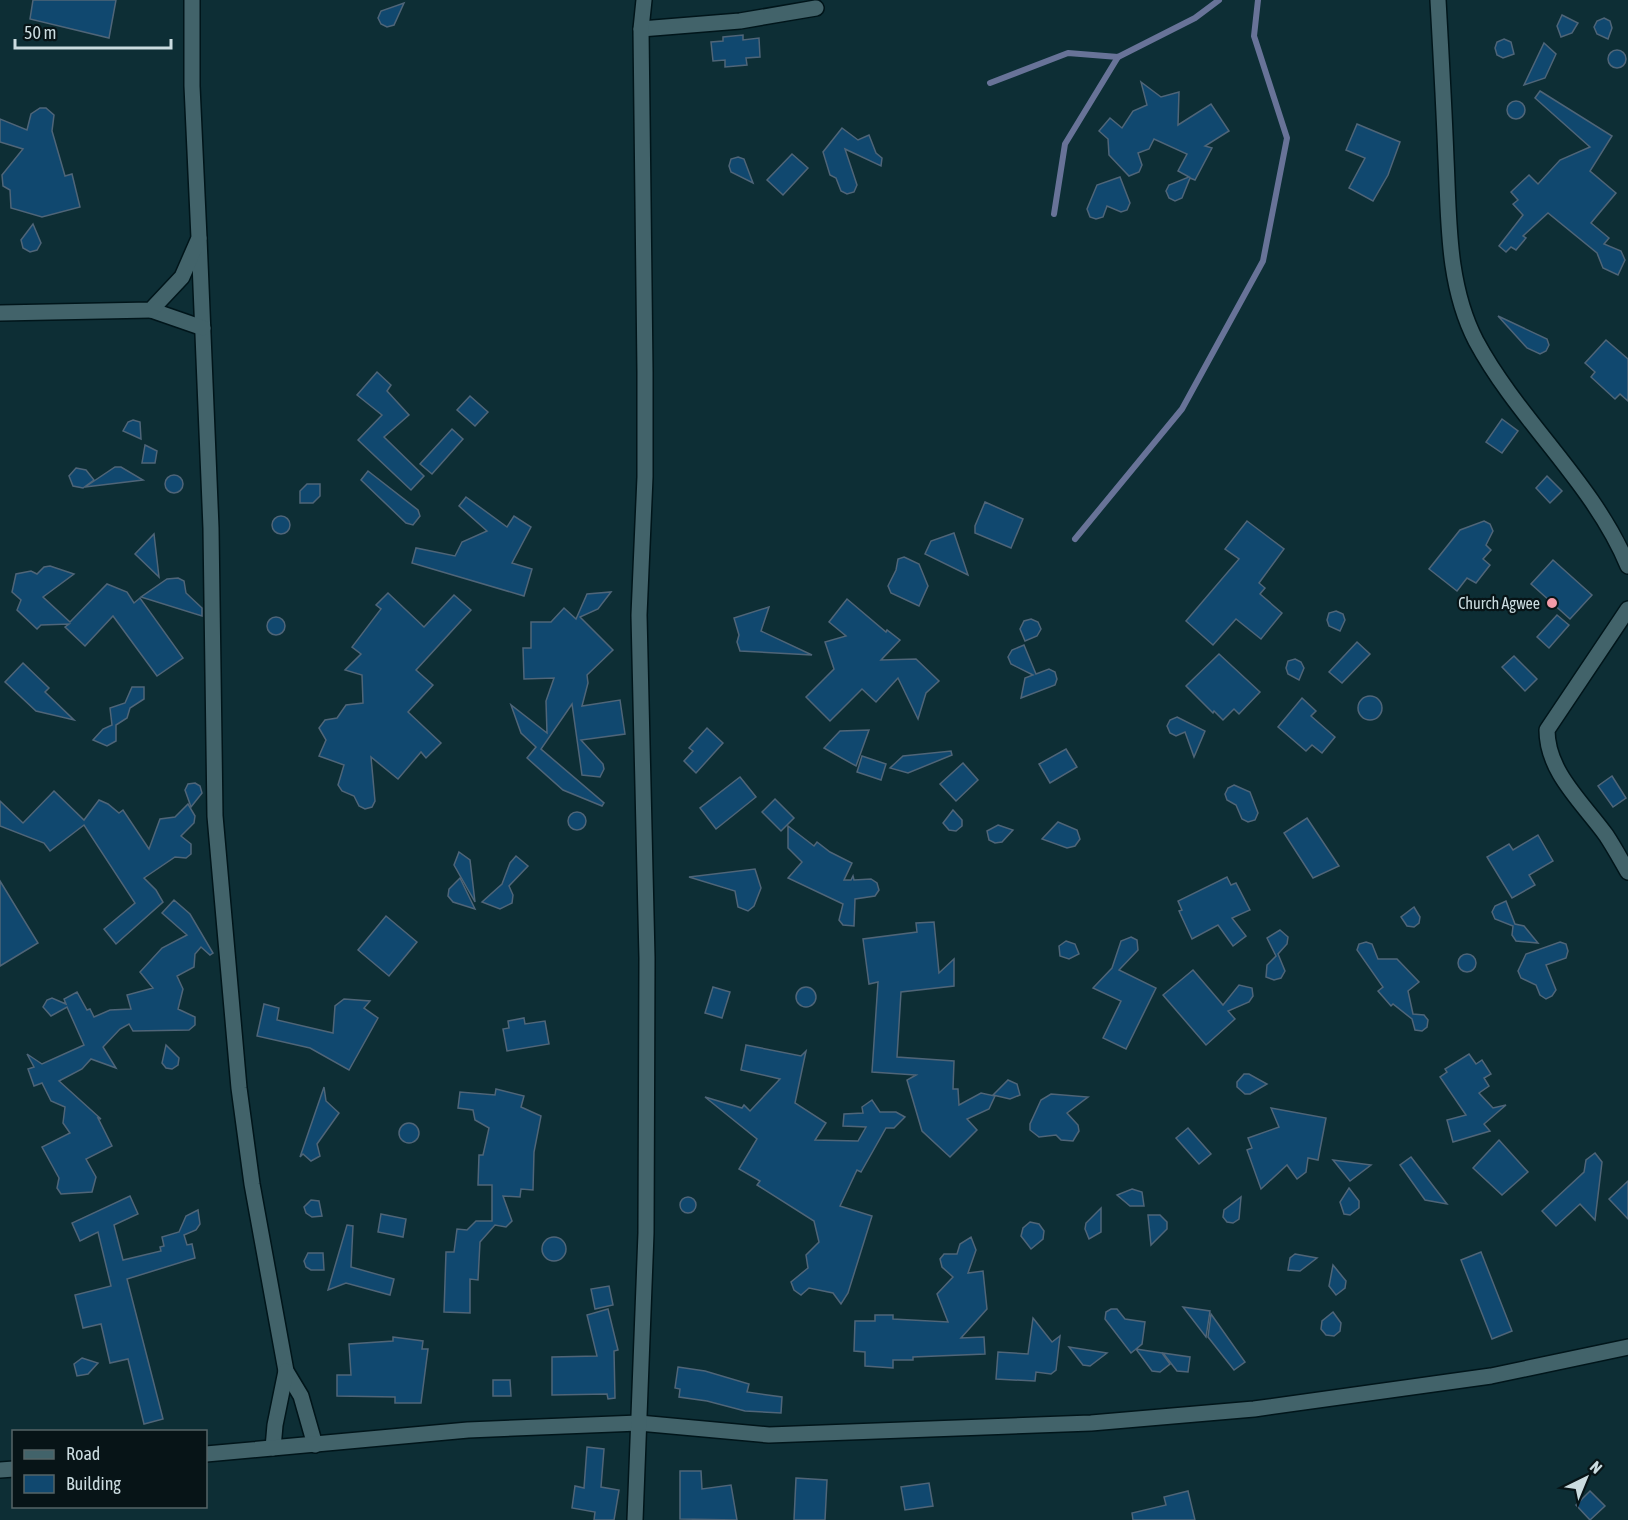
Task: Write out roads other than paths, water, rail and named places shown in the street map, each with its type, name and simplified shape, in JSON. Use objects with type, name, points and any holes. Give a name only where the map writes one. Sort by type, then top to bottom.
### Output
[{"type":"street","points":[[192,0],[192,86],[211,528],[216,828],[243,1120],[252,1184],[286,1371],[302,1396],[315,1445]]},
{"type":"street","points":[[635,1520],[646,1233],[647,970],[639,615],[645,384],[640,29],[644,0]]},
{"type":"street","points":[[1438,0],[1450,236],[1455,283],[1464,312],[1488,362],[1597,509],[1620,547],[1628,566]]},
{"type":"street","points":[[640,29],[740,21],[816,8]]},
{"type":"street","points":[[151,310],[182,277],[199,238]]},
{"type":"street","points":[[0,313],[151,310],[203,328]]},
{"type":"street","points":[[1628,609],[1547,730],[1547,743],[1556,769],[1608,837],[1628,872]]},
{"type":"street","points":[[207,1454],[468,1430],[639,1423],[769,1435],[1091,1423],[1254,1409],[1491,1376],[1628,1347]]},
{"type":"street","points":[[273,1448],[274,1425],[286,1371]]},
{"type":"waterway","points":[[990,83],[1068,53],[1118,57],[1195,18],[1219,0]]},
{"type":"waterway","points":[[1075,539],[1182,409],[1263,261],[1287,138],[1254,36],[1258,0]]},
{"type":"waterway","points":[[1054,214],[1065,144],[1118,57]]},
{"type":"place","name":"Church Agwee","points":[[1552,603]]}]
